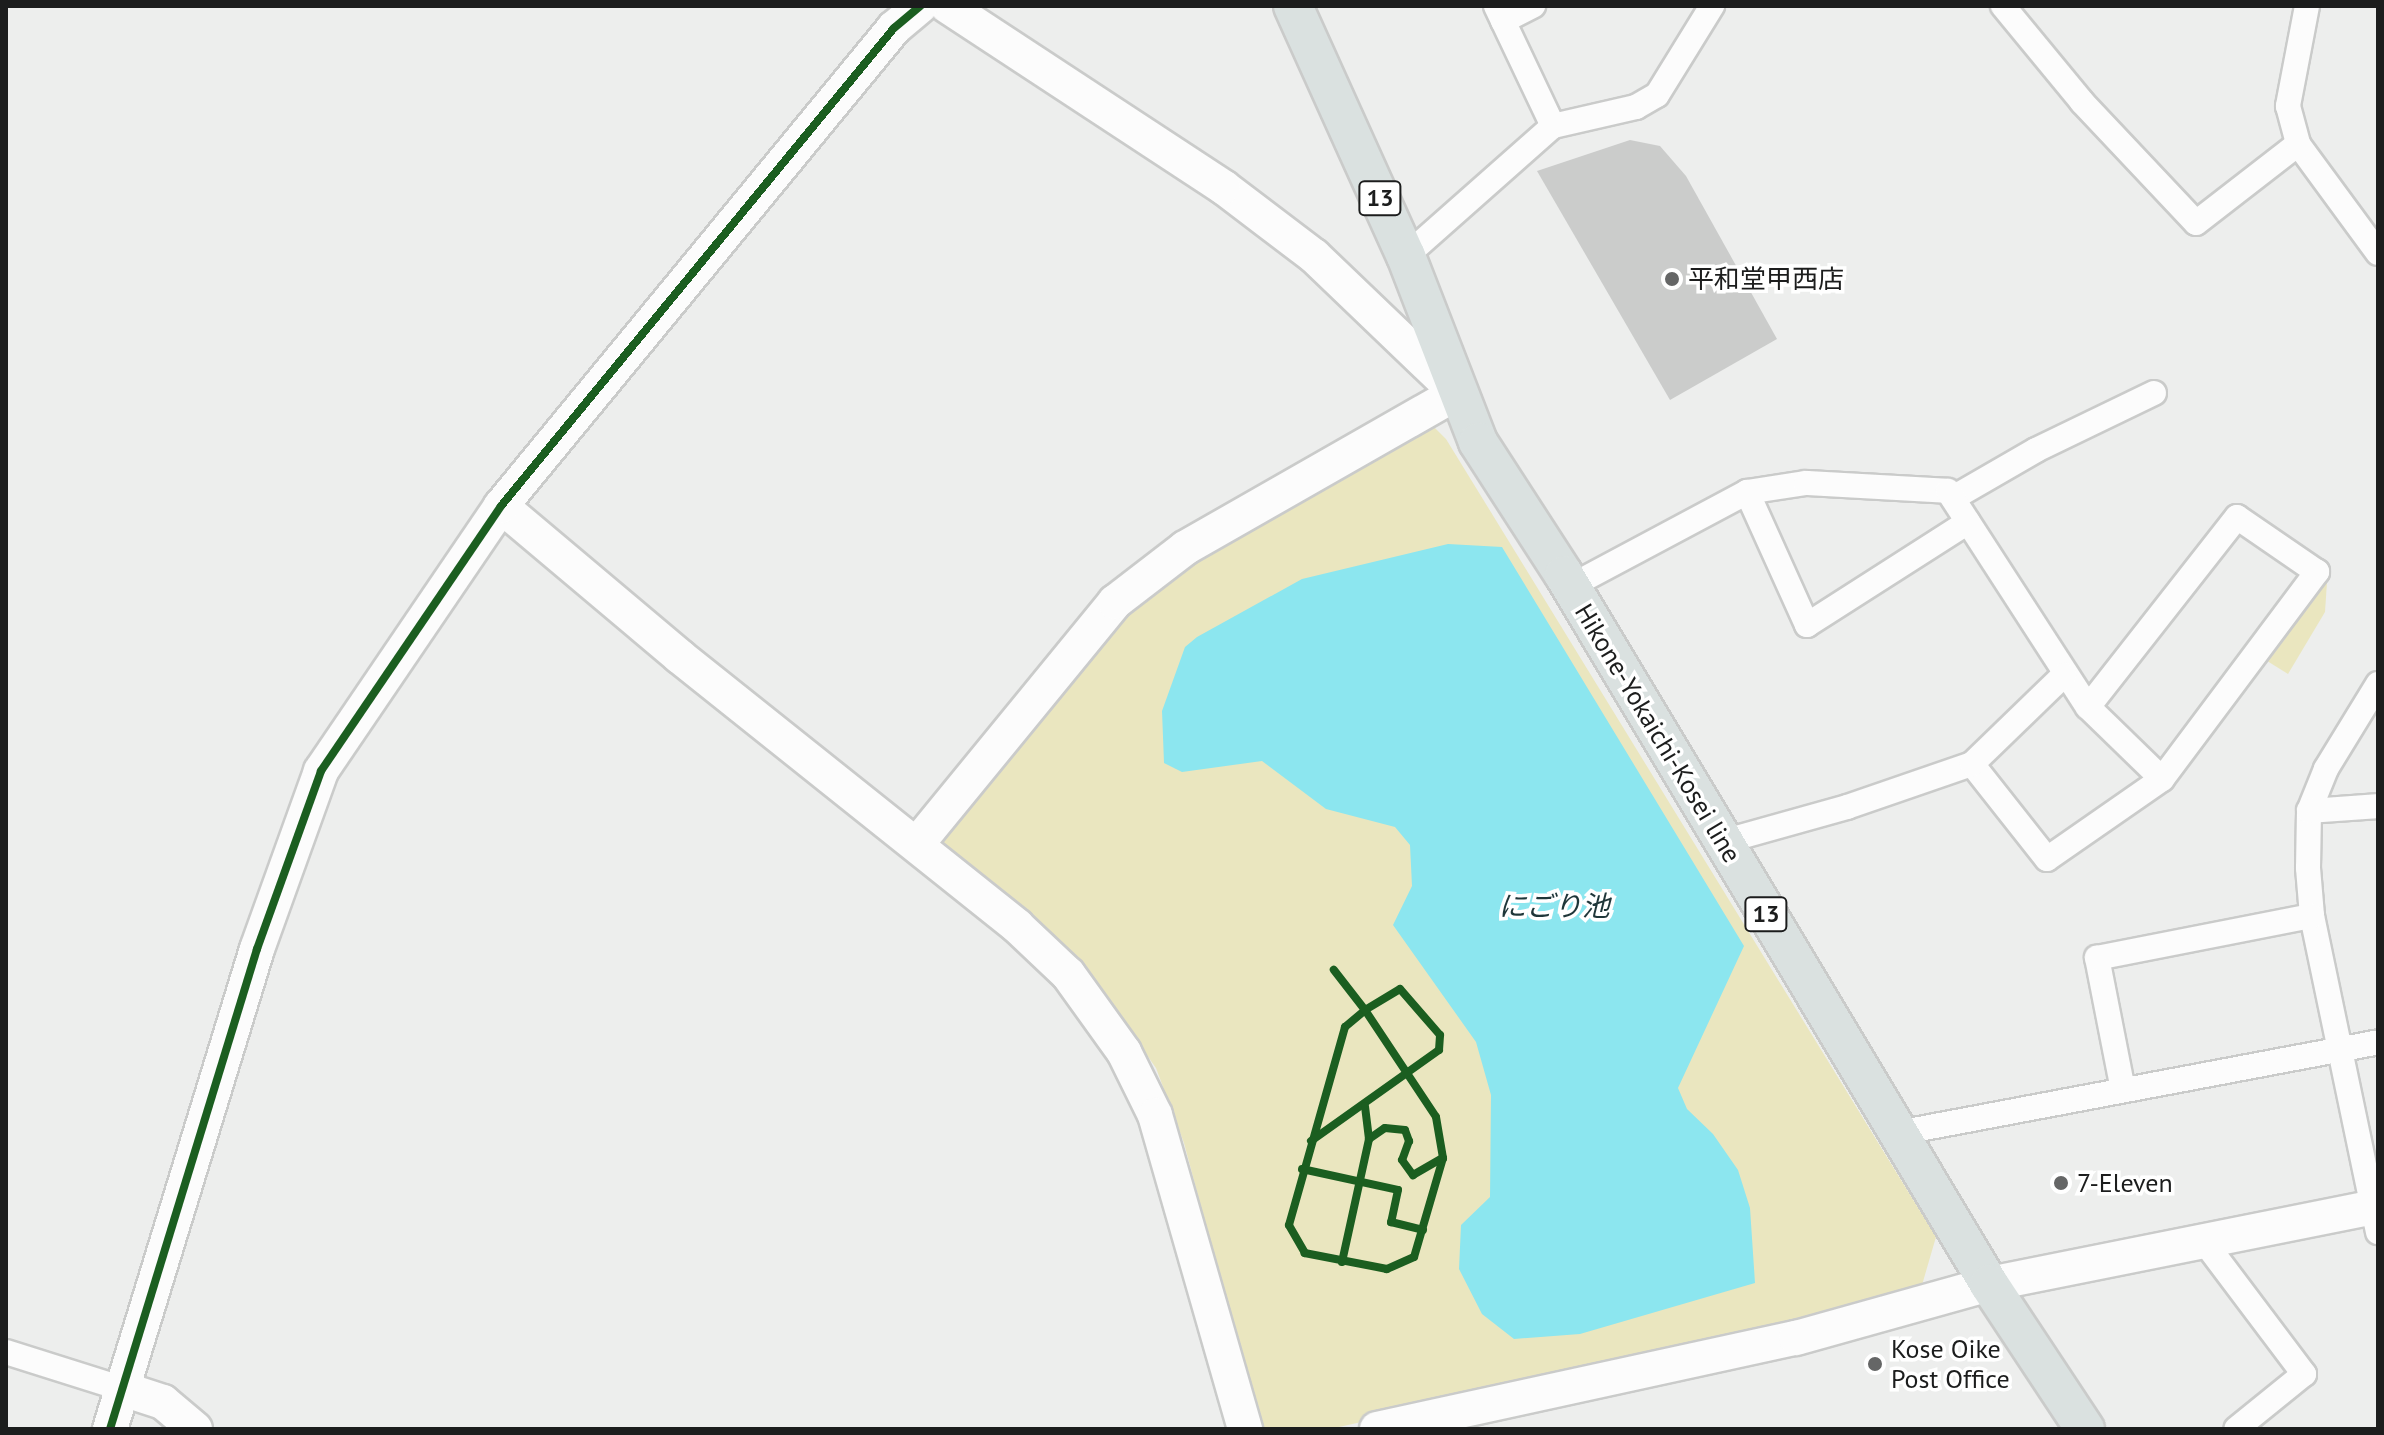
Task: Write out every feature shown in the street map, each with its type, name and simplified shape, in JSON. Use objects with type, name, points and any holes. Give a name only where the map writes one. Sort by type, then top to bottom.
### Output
[{"type":"main road","name":"Hikone-Yokaichi-Kosei line","points":[[1293,6],[1406,256],[1478,442],[1571,586],[1989,1284],[2085,1429]]},
{"type":"street","points":[[110,1429],[257,949],[321,771],[501,506],[894,28],[920,6]]},
{"type":"street","points":[[917,844],[1115,602],[1185,548],[1457,393],[1333,273],[1235,195],[947,6]]},
{"type":"street","points":[[1533,6],[1499,14],[1553,126]]},
{"type":"street","points":[[1406,256],[1553,126],[1636,107],[1657,95],[1712,6]]},
{"type":"street","points":[[2003,6],[2082,102],[2196,223],[2298,144]]},
{"type":"street","points":[[2307,6],[2288,106],[2298,144],[2378,253]]},
{"type":"street","points":[[1953,498],[2036,450],[2154,393]]},
{"type":"street","points":[[1571,586],[1747,492],[1806,483],[1948,491],[2064,675],[2088,707],[2162,779]]},
{"type":"street","points":[[1747,492],[1807,625],[1968,522]]},
{"type":"street","points":[[501,506],[679,656],[917,844],[1068,974],[1124,1052],[1155,1115],[1176,1176],[1245,1429]]},
{"type":"street","points":[[1972,764],[2047,859],[2162,779],[2317,572],[2237,517],[2088,707]]},
{"type":"street","points":[[1722,842],[1847,807],[1972,764],[2064,675]]},
{"type":"street","points":[[1377,1429],[1796,1338],[1989,1284],[2375,1215],[2312,916],[2309,811],[2326,769],[2378,684]]},
{"type":"street","points":[[2309,811],[2378,806]]},
{"type":"street","points":[[2123,1090],[2097,958],[2312,916]]},
{"type":"street","points":[[1898,1133],[2378,1042]]},
{"type":"street","points":[[2206,1244],[2304,1374],[2236,1429]]},
{"type":"street","points":[[6,1352],[163,1402],[195,1429]]},
{"type":"shaded area","points":[[1421,424],[1434,427],[1446,439],[1936,1237],[1922,1285],[1746,1336],[1330,1429],[1260,1429],[1184,1143],[1156,1068],[1103,993],[1062,947],[945,851],[937,835],[1143,592]]},
{"type":"shaded area","points":[[2328,567],[2325,612],[2288,674],[2264,659]]},
{"type":"water","name":"にごり池","points":[[1448,544],[1502,547],[1744,946],[1678,1088],[1687,1109],[1713,1134],[1738,1170],[1750,1208],[1755,1283],[1580,1334],[1514,1339],[1482,1314],[1459,1269],[1461,1225],[1490,1197],[1491,1095],[1476,1042],[1393,925],[1412,886],[1410,845],[1395,827],[1326,809],[1262,761],[1182,772],[1164,763],[1162,711],[1185,647],[1197,637],[1302,579]]},
{"type":"building","name":"平和堂甲西店","points":[[1630,140],[1660,146],[1686,176],[1777,339],[1670,400],[1537,171]]},
{"type":"cycle path","points":[[110,1429],[257,949],[321,771],[501,506],[894,28],[920,6]]},
{"type":"cycle path","points":[[1311,1141],[1439,1050],[1440,1035],[1400,989],[1365,1010],[1334,970]]},
{"type":"cycle path","points":[[1365,1010],[1436,1117],[1443,1158],[1414,1257],[1387,1269],[1305,1253],[1289,1225],[1345,1027],[1365,1010]]},
{"type":"cycle path","points":[[1342,1262],[1369,1139],[1365,1106]]},
{"type":"cycle path","points":[[1369,1139],[1385,1128],[1405,1130],[1409,1141],[1402,1160],[1413,1175],[1443,1158]]},
{"type":"cycle path","points":[[1302,1169],[1398,1190],[1391,1222],[1423,1230]]},
{"type":"place","name":"平和堂甲西店","points":[[1672,279]]},
{"type":"place","name":"7-Eleven","points":[[2061,1183]]},
{"type":"place","name":"Kose Oike Post Office","points":[[1875,1364]]}]
